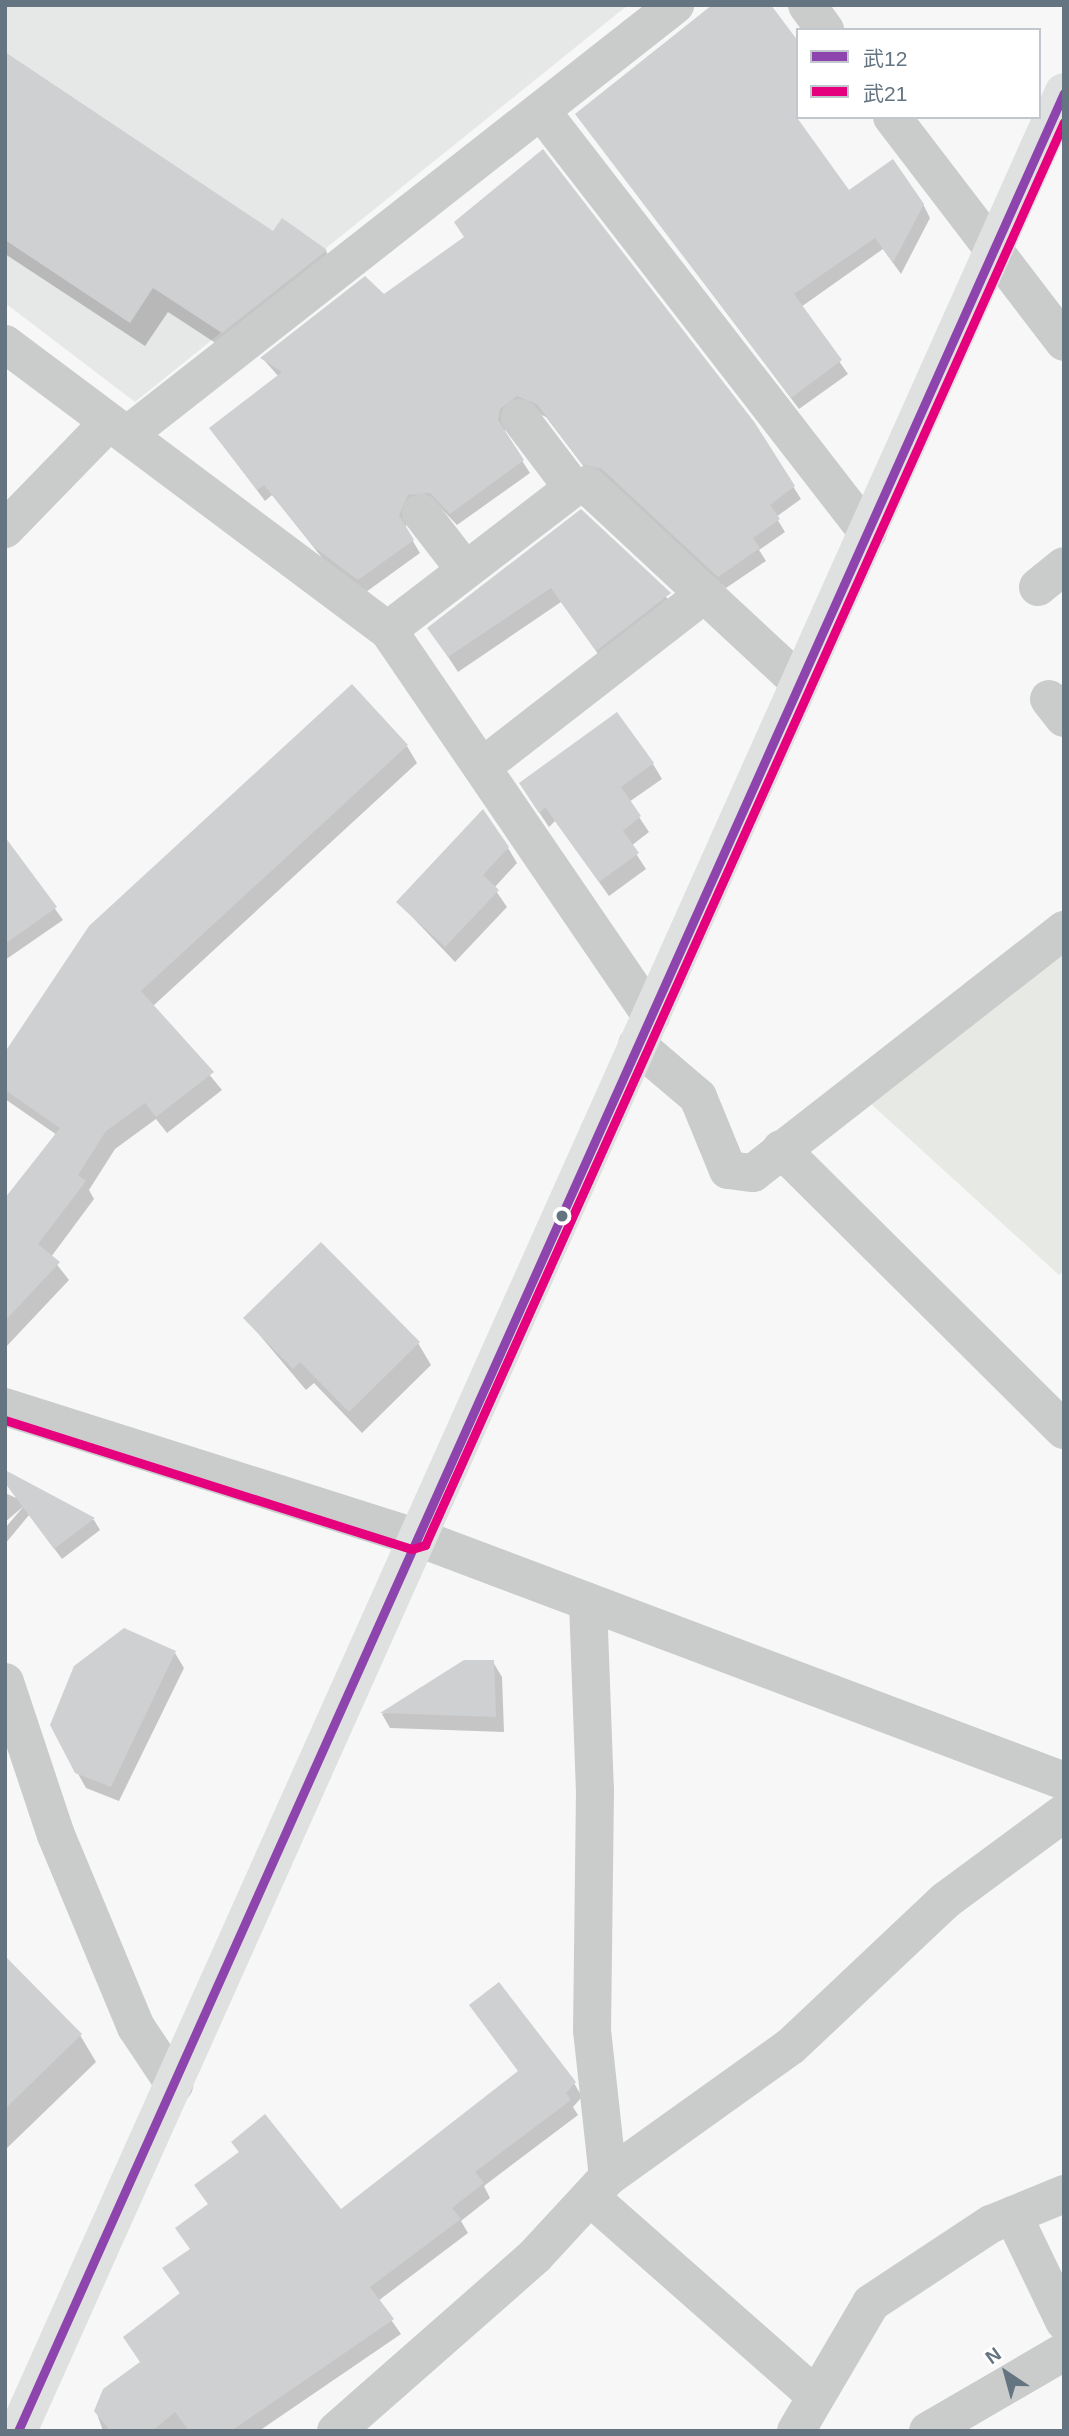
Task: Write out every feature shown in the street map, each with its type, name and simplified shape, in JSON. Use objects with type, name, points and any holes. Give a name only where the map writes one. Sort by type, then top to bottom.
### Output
[{"type":"main road","points":[[18,2431],[799,682],[995,253],[1064,92]]},
{"type":"street","points":[[5,528],[116,430],[542,111],[675,5]]},
{"type":"street","points":[[807,5],[824,28]]},
{"type":"street","points":[[542,111],[868,533]]},
{"type":"street","points":[[894,119],[1064,342]]},
{"type":"street","points":[[5,344],[116,430],[388,630],[483,766],[644,1031],[698,1097],[728,1170],[753,1173],[1064,930]]},
{"type":"street","points":[[520,418],[573,488]]},
{"type":"street","points":[[388,630],[573,488],[586,485],[701,597],[799,682]]},
{"type":"street","points":[[422,513],[465,570]]},
{"type":"street","points":[[483,766],[701,597]]},
{"type":"street","points":[[781,1149],[1064,1430]]},
{"type":"street","points":[[5,1406],[416,1537],[1064,1781]]},
{"type":"street","points":[[588,1602],[596,1789],[592,2030],[599,2187],[816,2396]]},
{"type":"street","points":[[5,1682],[56,1835],[130,2014],[174,2084]]},
{"type":"street","points":[[336,2431],[526,2264],[599,2187],[791,2046],[946,1900],[1064,1813]]},
{"type":"street","points":[[796,2431],[871,2303],[1013,2214],[1064,2194]]},
{"type":"street","points":[[1013,2214],[1064,2320]]},
{"type":"street","points":[[928,2431],[1064,2352]]},
{"type":"shaded area","points":[[5,5],[628,5],[135,402],[5,303]]},
{"type":"shaded area","points":[[1064,945],[1064,1271],[1059,1275],[859,1093]]},
{"type":"building","points":[[712,5],[771,5],[796,38],[796,119],[849,190],[893,159],[924,204],[893,263],[875,238],[794,294],[842,360],[791,398],[575,114]]},
{"type":"building","points":[[5,52],[273,231],[282,218],[327,250],[222,333],[153,288],[130,323],[5,240]]},
{"type":"building","points":[[543,149],[755,423],[795,486],[770,505],[780,519],[753,538],[760,548],[718,577],[602,469],[582,464],[537,404],[517,396],[500,409],[498,420],[524,460],[450,514],[430,493],[408,495],[399,515],[414,540],[358,580],[314,547],[264,485],[257,490],[209,428],[282,372],[260,358],[365,276],[384,294],[464,237],[454,222]]},
{"type":"building","points":[[581,509],[671,593],[596,651],[551,588],[448,657],[427,628]]},
{"type":"building","points":[[352,684],[408,745],[141,991],[214,1072],[156,1117],[145,1103],[106,1131],[78,1175],[86,1181],[38,1244],[60,1262],[5,1321],[5,1198],[60,1128],[5,1090],[5,1052],[89,926]]},
{"type":"building","points":[[617,712],[654,763],[621,787],[641,816],[623,831],[639,853],[599,882],[545,807],[539,813],[519,783]]},
{"type":"building","points":[[483,809],[509,847],[483,875],[499,890],[445,947],[396,902]]},
{"type":"building","points":[[5,837],[57,907],[5,944]]},
{"type":"building","points":[[321,1242],[420,1342],[349,1412],[300,1362],[293,1369],[243,1318]]},
{"type":"building","points":[[5,1470],[95,1518],[54,1549],[5,1483]]},
{"type":"building","points":[[124,1628],[176,1651],[111,1787],[75,1773],[50,1725],[74,1666]]},
{"type":"building","points":[[464,1660],[494,1660],[496,1717],[380,1713]]},
{"type":"building","points":[[5,1956],[82,2034],[5,2109]]},
{"type":"building","points":[[499,1982],[576,2082],[566,2093],[571,2100],[475,2172],[484,2183],[452,2208],[461,2219],[370,2287],[394,2319],[231,2431],[189,2431],[175,2412],[152,2431],[110,2431],[94,2411],[103,2389],[140,2362],[123,2337],[180,2293],[162,2268],[190,2249],[175,2228],[208,2204],[194,2185],[239,2152],[231,2142],[265,2114],[341,2209],[518,2071],[469,2005]]},
{"type":"transit line","name":"武12","points":[[18,2431],[1064,93]]},
{"type":"transit line","name":"武21","points":[[5,1420],[412,1549],[425,1545],[1064,122]]}]
